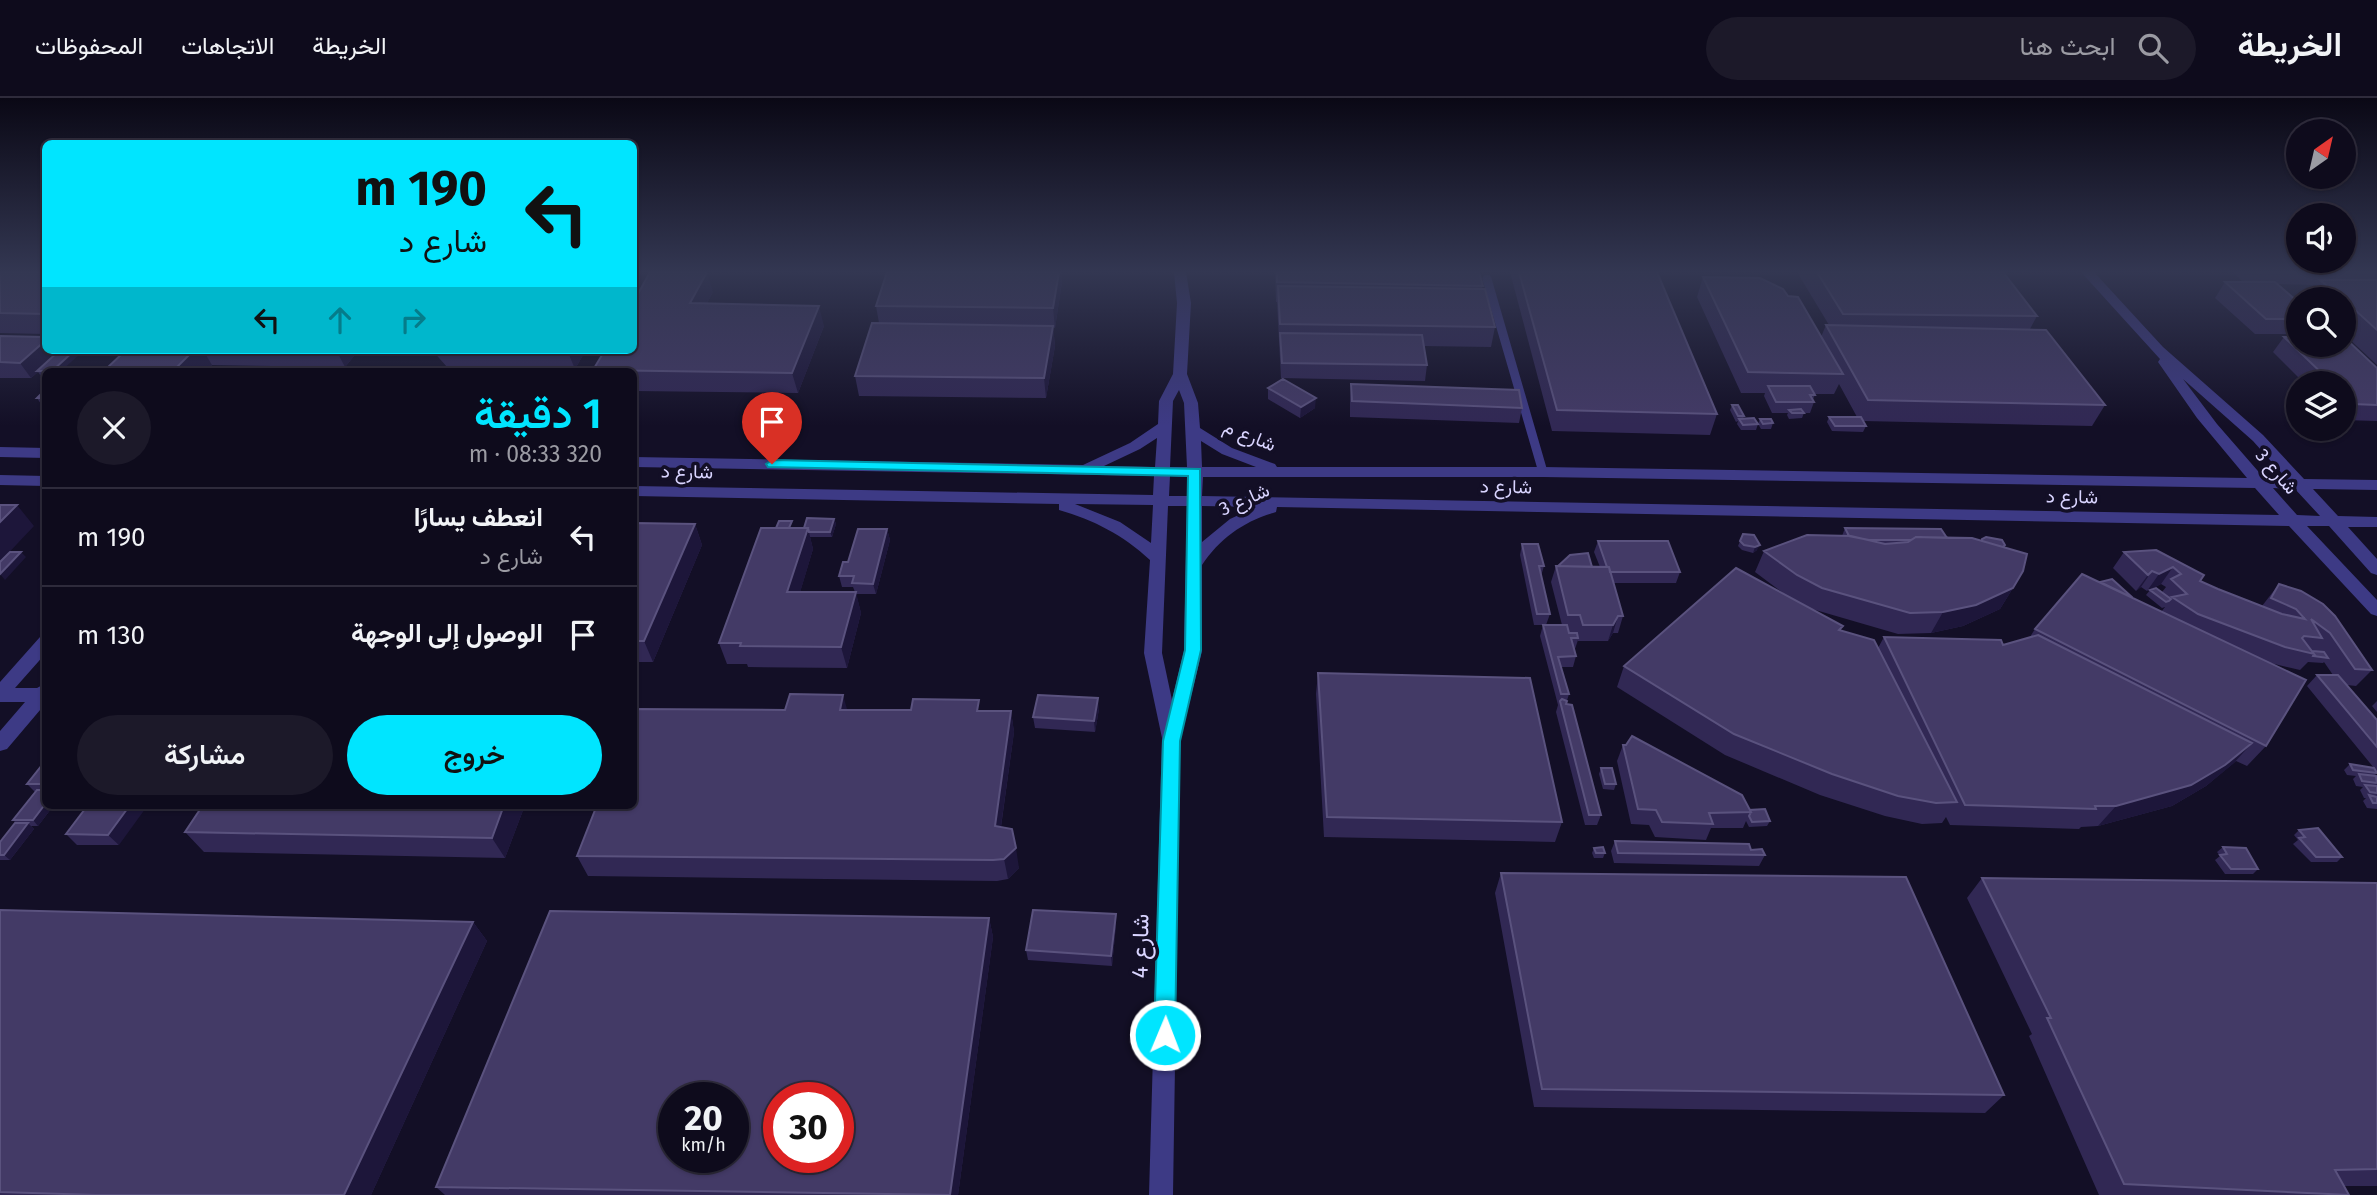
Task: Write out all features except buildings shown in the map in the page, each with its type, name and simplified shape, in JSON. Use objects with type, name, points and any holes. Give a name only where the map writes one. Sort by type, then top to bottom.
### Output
[{"type":"street","name":"شارع 4","points":[[1161,1195],[1171,741],[1193,650],[1196,502],[1191,403],[1180,374],[1183,323]]},
{"type":"street","name":"شارع 3","points":[[2134,323],[2158,350],[2233,415],[2377,569]]},
{"type":"street","name":"شارع 3","points":[[2158,350],[2201,414],[2292,520],[2377,610]]},
{"type":"street","name":"شارع 4","points":[[1171,741],[1153,653],[1160,471],[1166,401],[1180,374]]},
{"type":"street","points":[[1078,469],[1118,455],[1164,426]]},
{"type":"street","name":"شارع م","points":[[1193,430],[1227,451],[1248,460],[1294,472]]},
{"type":"street","points":[[0,452],[42,453]]},
{"type":"street","name":"شارع د","points":[[637,462],[1195,472],[1543,472],[2377,485]]},
{"type":"street","points":[[0,480],[42,481]]},
{"type":"street","name":"شارع د","points":[[637,491],[2377,522]]},
{"type":"street","points":[[1034,499],[1089,513],[1115,524],[1157,558]]},
{"type":"street","name":"شارع 3","points":[[1194,565],[1205,548],[1239,520],[1285,504]]},
{"type":"street","points":[[0,695],[42,646]]},
{"type":"street","points":[[0,695],[42,693]]},
{"type":"street","points":[[0,744],[8,726],[42,694]]},
{"type":"lane","points":[[1501,323],[1543,472]]},
{"type":"route","points":[[772,464],[1195,472],[1193,650],[1171,741],[1165,1035]]}]
